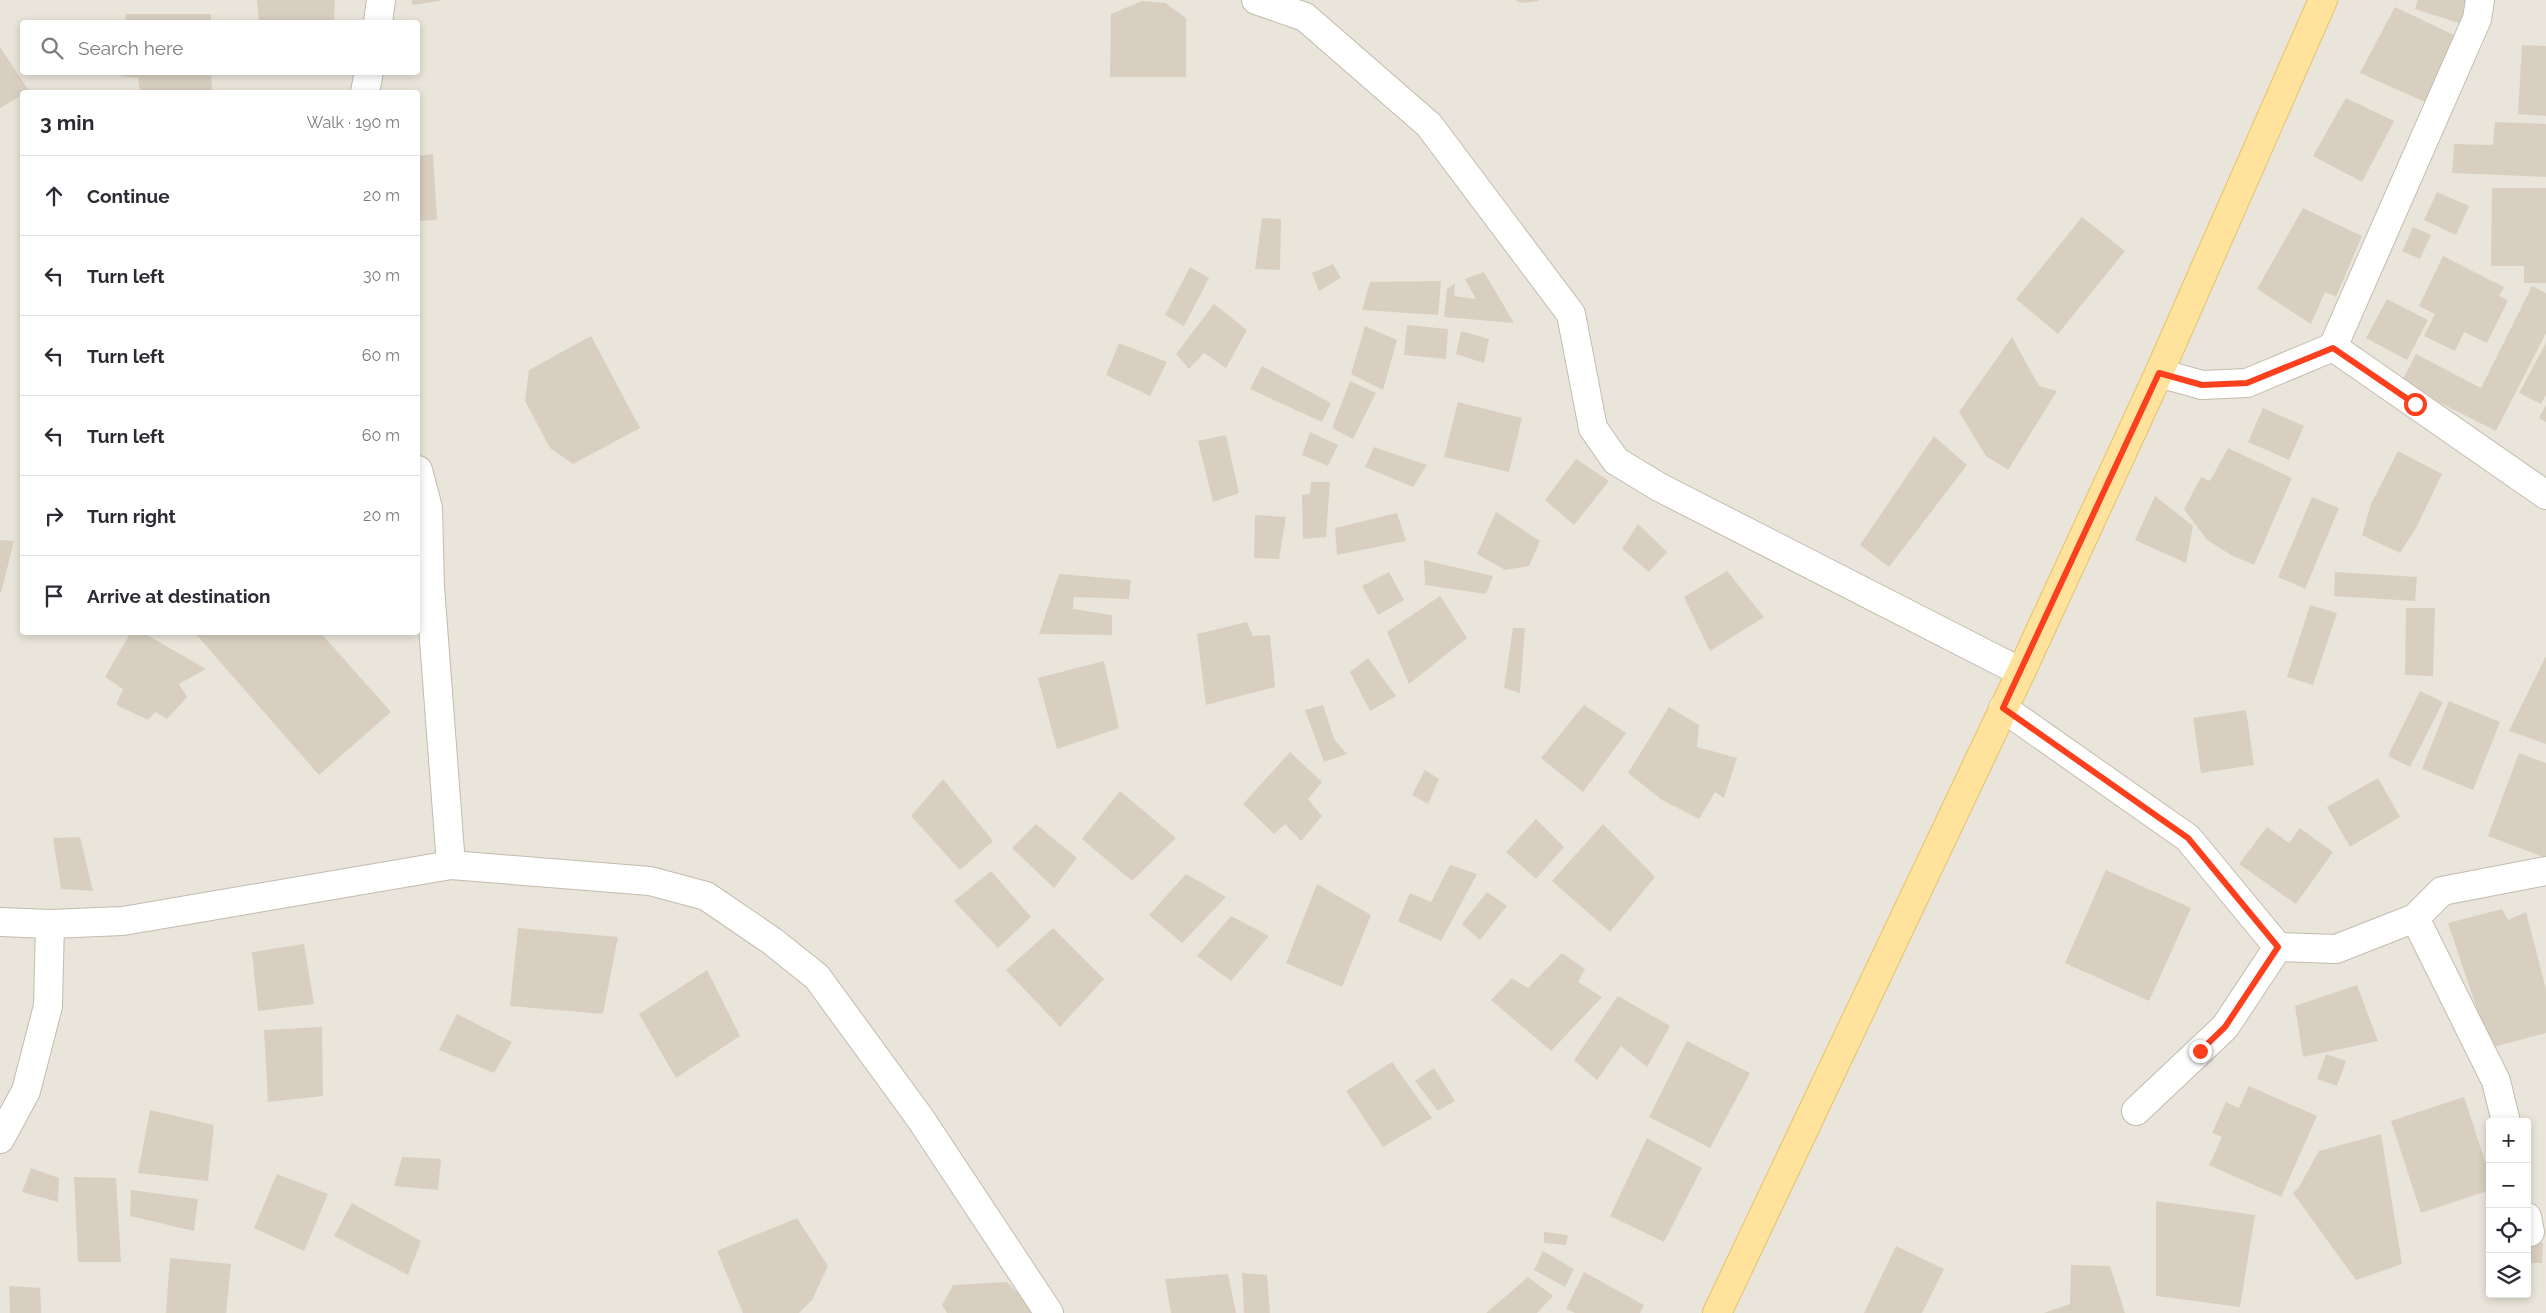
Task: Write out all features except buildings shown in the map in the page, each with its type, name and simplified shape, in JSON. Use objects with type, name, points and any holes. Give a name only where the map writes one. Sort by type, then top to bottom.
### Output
[{"type":"main road","points":[[1717,1313],[2021,672],[2159,373],[2323,0]]},
{"type":"street","points":[[378,20],[381,0]]},
{"type":"street","points":[[1256,0],[1305,17],[1429,125],[1571,314],[1593,428],[1616,460],[1658,488],[2021,672]]},
{"type":"street","points":[[2159,373],[2202,385],[2247,383],[2333,348],[2477,18],[2480,0]]},
{"type":"street","points":[[366,90],[369,75]]},
{"type":"street","points":[[2333,348],[2546,495]]},
{"type":"street","points":[[420,478],[428,508],[430,587],[451,865]]},
{"type":"street","points":[[2003,708],[2188,838],[2278,947],[2336,949],[2415,918],[2442,891],[2546,871]]},
{"type":"street","points":[[0,922],[50,924],[124,921],[451,865],[650,881],[706,896],[772,941],[817,977],[920,1118],[1049,1313]]},
{"type":"street","points":[[2415,918],[2496,1081],[2505,1118]]},
{"type":"street","points":[[0,1139],[26,1091],[48,1006],[50,924]]},
{"type":"street","points":[[2136,1112],[2225,1027],[2278,947]]},
{"type":"shaded area","points":[[0,0],[2546,0],[2546,1313],[0,1313]]},
{"type":"route","points":[[2200,1051],[2225,1027],[2278,947],[2188,838],[2094,770],[2003,708],[2159,373],[2202,385],[2247,383],[2333,348],[2415,404]]}]
